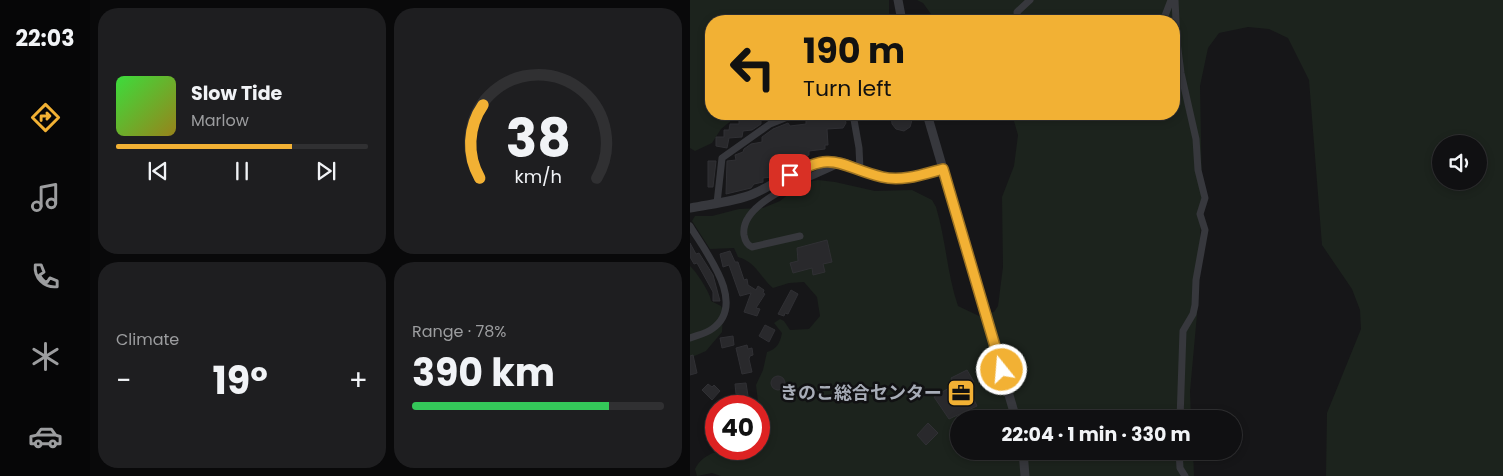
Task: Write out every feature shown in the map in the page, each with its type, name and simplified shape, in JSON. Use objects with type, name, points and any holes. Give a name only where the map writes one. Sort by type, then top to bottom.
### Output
[{"type":"street","points":[[898,0],[901,15]]},
{"type":"street","points":[[1017,15],[1017,12],[1022,6],[1030,0]]},
{"type":"street","points":[[1166,15],[1171,0]]},
{"type":"street","points":[[1175,0],[1175,15]]},
{"type":"street","points":[[1180,73],[1196,139],[1198,170],[1205,198],[1200,214],[1205,230],[1196,280],[1195,305],[1182,337],[1180,410]]},
{"type":"street","points":[[717,203],[722,158],[770,124],[780,120]]},
{"type":"street","points":[[854,120],[859,148],[860,169]]},
{"type":"street","points":[[929,120],[1013,410]]},
{"type":"street","points":[[690,208],[750,196],[807,166],[823,161],[842,162],[892,178],[923,175],[943,169]]},
{"type":"street","points":[[800,236],[752,247],[746,242],[744,230],[748,215],[761,203],[809,176],[826,171],[842,162]]},
{"type":"street","points":[[690,226],[724,285],[728,304],[720,322],[713,329],[690,338]]},
{"type":"street","points":[[1024,460],[1025,476]]},
{"type":"street","points":[[1180,460],[1180,468],[1185,476]]},
{"type":"shaded area","points":[[690,0],[889,0],[889,15],[705,15],[705,120],[732,120],[721,129],[712,143],[695,151],[690,148]]},
{"type":"shaded area","points":[[917,0],[1503,0],[1503,476],[1326,476],[1327,413],[1361,329],[1360,310],[1352,289],[1322,245],[1309,80],[1288,38],[1269,29],[1248,27],[1219,33],[1208,48],[1200,86],[1202,193],[1197,314],[1190,391],[1191,410],[950,410],[950,460],[1193,460],[1194,476],[721,476],[712,473],[697,476],[695,469],[705,458],[705,460],[770,460],[770,395],[757,395],[756,385],[763,370],[767,352],[776,347],[781,337],[782,333],[774,323],[780,319],[784,321],[790,330],[809,329],[820,316],[817,297],[804,282],[789,283],[773,288],[754,266],[738,257],[734,248],[710,249],[692,221],[695,216],[712,216],[739,209],[763,208],[780,201],[803,183],[818,180],[875,191],[912,190],[932,200],[936,207],[951,282],[958,306],[979,316],[994,312],[998,306],[1003,267],[1002,197],[1014,166],[1018,135],[1014,120],[1180,120],[1180,15],[932,15],[923,3]]},
{"type":"shaded area","points":[[690,266],[709,293],[711,301],[721,306],[723,311],[722,332],[706,351],[690,358]]},
{"type":"building","points":[[739,120],[761,120],[761,124],[752,130],[743,131],[742,137],[729,138],[727,148],[716,146],[716,137],[724,137],[724,130],[729,130],[730,124],[739,124]]},
{"type":"building","points":[[806,120],[845,120],[846,123],[843,128],[827,129],[828,145],[825,145],[825,149],[809,151],[809,155],[791,162],[791,165],[781,166],[781,171],[772,172],[772,177],[763,178],[763,182],[754,184],[751,188],[726,194],[727,161],[736,160],[735,155],[743,152],[751,144],[762,142],[762,137],[773,129],[788,123],[790,126],[806,124]]},
{"type":"building","points":[[892,120],[912,120],[910,127],[904,131],[896,129]]},
{"type":"building","points":[[708,161],[716,161],[713,187],[708,187]]},
{"type":"building","points":[[827,240],[832,262],[823,264],[825,272],[813,275],[812,268],[793,273],[790,263],[798,261],[797,248]]},
{"type":"building","points":[[690,243],[696,254],[699,253],[713,275],[720,301],[713,301],[713,292],[697,263],[694,264],[690,257]]},
{"type":"building","points":[[730,251],[735,262],[738,262],[744,280],[747,279],[748,285],[756,290],[758,286],[764,290],[763,293],[765,294],[756,308],[760,309],[757,316],[744,312],[751,293],[740,296],[729,265],[723,267],[720,254]]},
{"type":"building","points":[[791,290],[798,294],[788,314],[785,313],[784,316],[778,314]]},
{"type":"building","points":[[765,325],[775,330],[769,342],[759,336]]},
{"type":"building","points":[[733,336],[734,345],[722,348],[720,338]]},
{"type":"building","points":[[747,345],[748,349],[752,348],[753,355],[749,359],[752,372],[742,374],[736,348]]},
{"type":"building","points":[[693,355],[697,373],[690,375],[690,356]]},
{"type":"building","points":[[967,370],[974,382],[972,383],[974,388],[969,390],[977,406],[968,410],[950,410],[949,419],[934,397],[954,385],[951,378]]},
{"type":"building","points":[[775,376],[781,376],[785,383],[781,390],[775,390],[771,386],[771,380]]},
{"type":"building","points":[[746,383],[748,395],[736,394],[735,384]]},
{"type":"building","points":[[708,384],[712,387],[714,385],[720,391],[716,395],[707,395],[702,390]]},
{"type":"building","points":[[928,423],[938,433],[926,445],[917,435]]},
{"type":"place","name":"きのこ総合センター","points":[[961,393]]},
{"type":"route","points":[[790,175],[807,166],[823,161],[842,162],[881,177],[892,178],[923,175],[943,169],[1002,370]]}]
